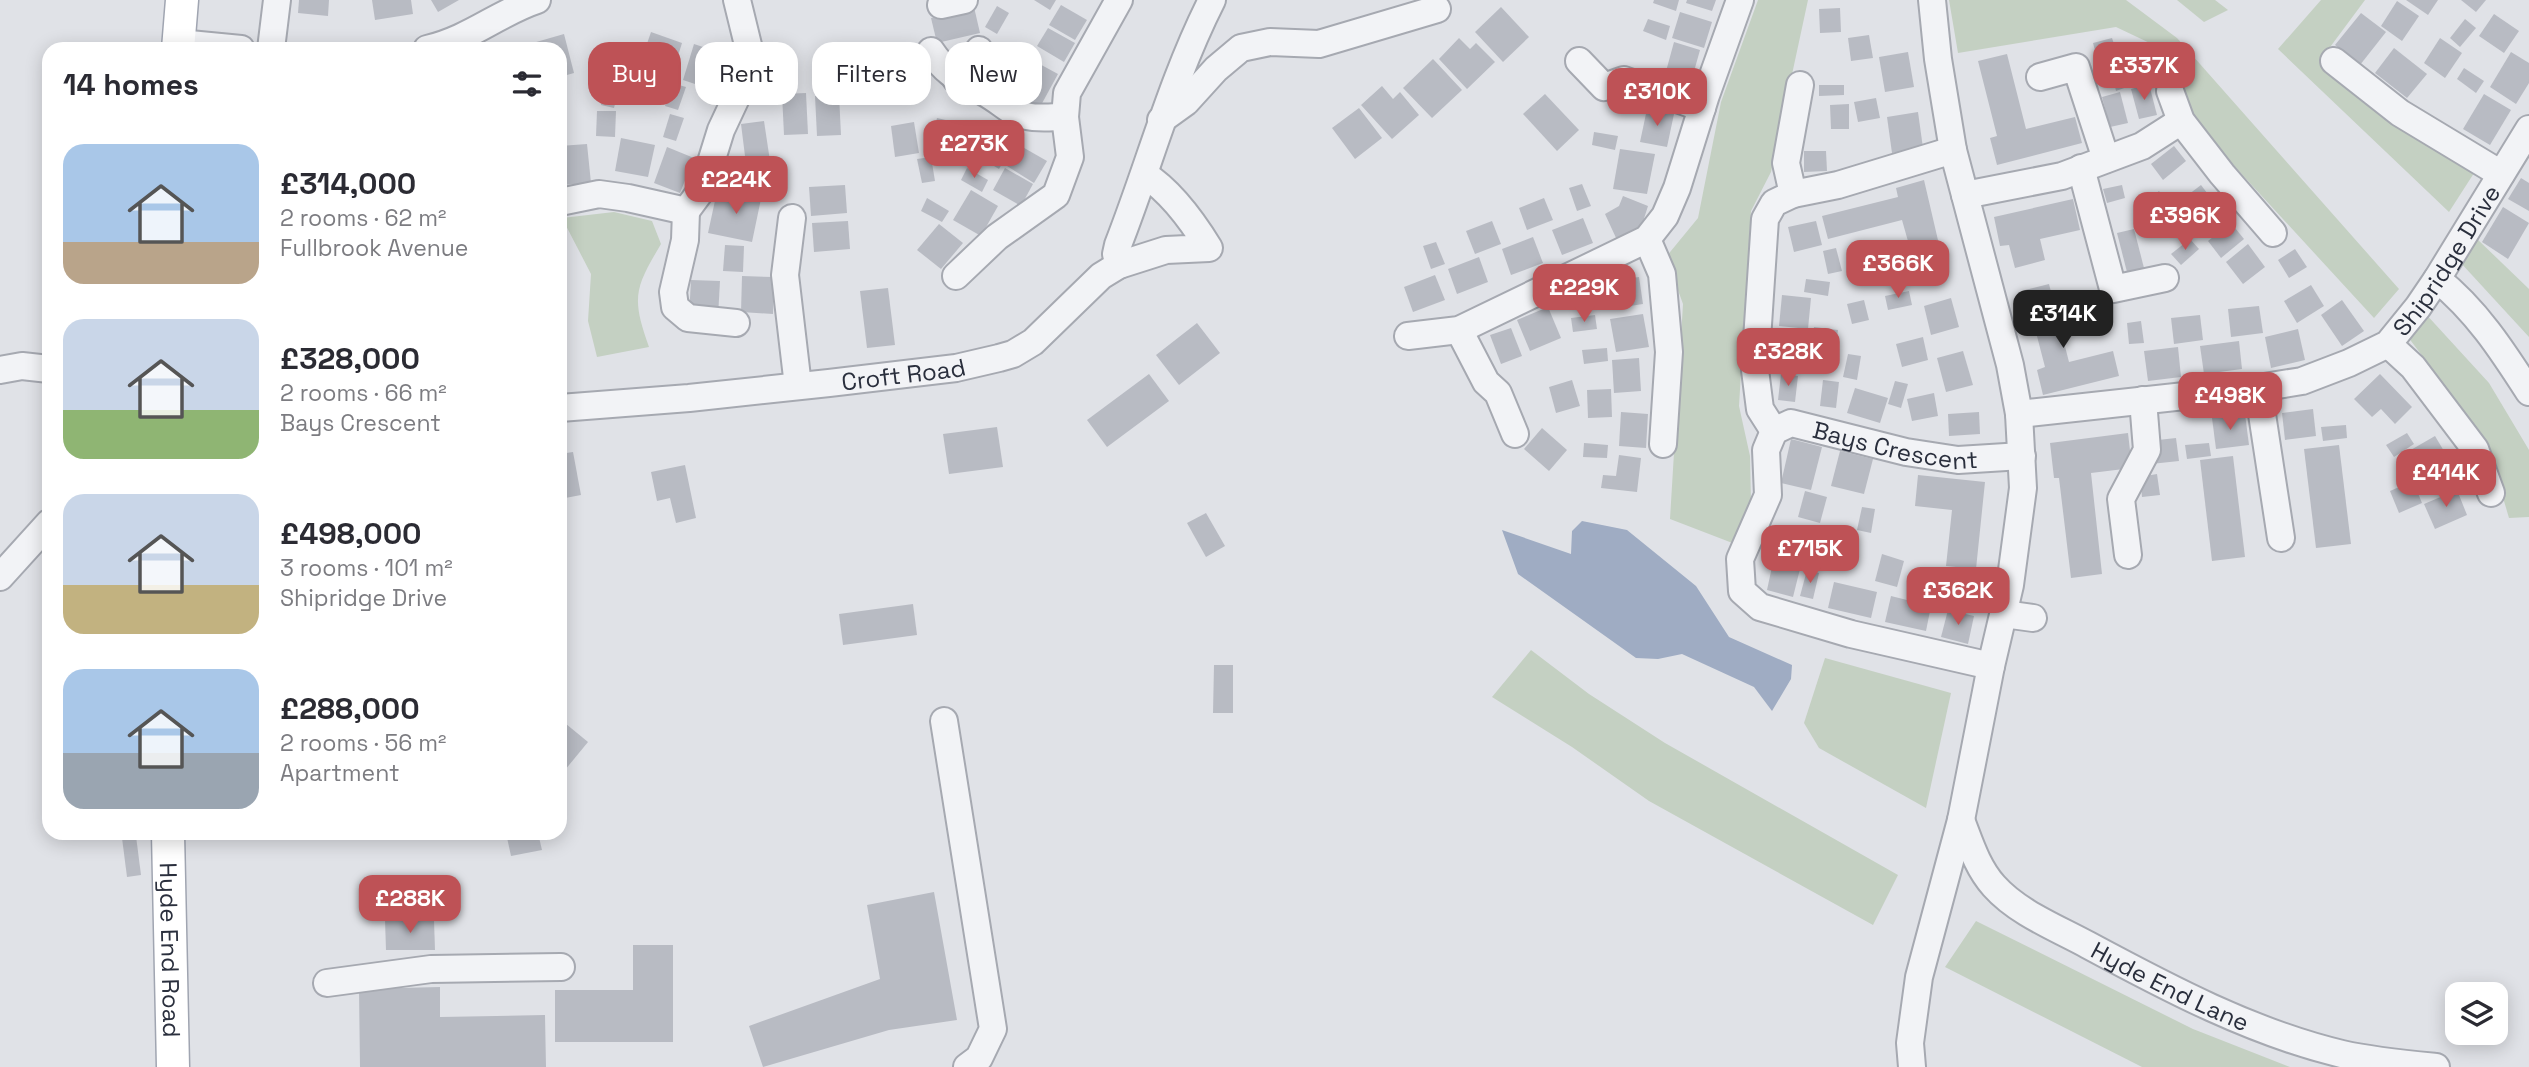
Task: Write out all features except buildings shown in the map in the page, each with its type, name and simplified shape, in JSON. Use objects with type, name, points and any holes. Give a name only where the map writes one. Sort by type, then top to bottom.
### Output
[{"type":"main road","points":[[179,42],[182,0]]},
{"type":"main road","name":"Hyde End Road","points":[[168,840],[173,1067]]},
{"type":"street","points":[[272,42],[277,0]]},
{"type":"street","points":[[463,42],[489,38],[519,6],[537,0]]},
{"type":"street","points":[[736,323],[688,318],[675,306],[673,292],[685,240],[686,211],[703,188],[721,130],[744,81],[749,49],[737,0]]},
{"type":"street","points":[[956,276],[997,237],[1056,195],[1070,157],[1065,117],[1067,93],[1119,0]]},
{"type":"street","points":[[1119,265],[1116,254],[1118,246],[1145,175],[1161,120],[1212,0]]},
{"type":"street","points":[[1408,336],[1459,330],[1647,239],[1665,216],[1740,0]]},
{"type":"street","points":[[1912,1067],[1910,1043],[1919,976],[1961,820],[1991,666],[2004,614],[2017,539],[2022,488],[2019,414],[2010,365],[1953,150],[1938,59],[1932,0]]},
{"type":"street","points":[[1161,120],[1186,102],[1216,69],[1241,48],[1270,42],[1320,44],[1437,9]]},
{"type":"street","points":[[931,51],[945,70]]},
{"type":"street","points":[[1579,61],[1604,88],[1624,80],[1702,108]]},
{"type":"street","name":"Shipridge Drive","points":[[2334,61],[2400,113],[2501,174]]},
{"type":"street","points":[[2040,76],[2076,67],[2106,159]]},
{"type":"street","points":[[1793,194],[1786,163],[1800,85]]},
{"type":"street","points":[[2170,91],[2181,121],[2273,233]]},
{"type":"street","points":[[1003,105],[1010,111],[1030,117],[1065,117]]},
{"type":"street","points":[[1965,195],[2062,176],[2142,146],[2181,121]]},
{"type":"street","name":"Shipridge Drive","points":[[2019,414],[2302,381],[2388,344],[2437,279],[2529,129]]},
{"type":"street","points":[[1953,150],[1838,185],[1793,194],[1774,202],[1765,219],[1755,370],[1760,409],[1774,431],[1766,450],[1768,495],[1740,559],[1742,592],[1760,607],[1851,634],[1991,666]]},
{"type":"street","points":[[2081,169],[2113,289],[2165,278]]},
{"type":"street","name":"Croft Road","points":[[567,407],[798,387],[956,368],[1013,354],[1033,342],[1101,276],[1119,265],[1166,250],[1209,248],[1173,200],[1145,175]]},
{"type":"street","points":[[567,201],[599,194],[686,211]]},
{"type":"street","points":[[792,218],[785,275],[798,387]]},
{"type":"street","points":[[1647,239],[1662,274],[1669,352],[1663,444]]},
{"type":"street","points":[[2437,279],[2460,298],[2494,339],[2529,392]]},
{"type":"street","points":[[1459,330],[1486,382],[1498,393],[1515,434]]},
{"type":"street","name":"Shipridge Drive","points":[[2388,344],[2413,367],[2475,449],[2491,493]]},
{"type":"street","points":[[0,370],[22,366],[42,368]]},
{"type":"street","points":[[2258,388],[2281,538]]},
{"type":"street","points":[[2128,555],[2122,499],[2147,450],[2143,400]]},
{"type":"street","name":"Bays Crescent","points":[[1774,431],[1791,423],[1919,454],[1958,460],[2022,456]]},
{"type":"street","points":[[0,577],[42,531]]},
{"type":"street","points":[[2004,614],[2033,618]]},
{"type":"street","points":[[944,721],[993,1029],[979,1058],[967,1067]]},
{"type":"street","name":"Hyde End Lane","points":[[1961,820],[1984,874],[2009,900],[2138,972],[2241,1020],[2300,1041],[2341,1054],[2436,1067]]},
{"type":"street","points":[[327,983],[431,968],[561,967]]},
{"type":"green space","points":[[1758,0],[1808,0],[1771,172],[1751,211],[1739,406],[1750,456],[1751,503],[1735,544],[1670,519],[1683,304],[1666,257],[1698,218],[1721,102]]},
{"type":"green space","points":[[1949,0],[2126,0],[2177,38],[2399,289],[2374,318],[2191,119],[2175,55],[2116,27],[1958,53]]},
{"type":"green space","points":[[2177,0],[2215,0],[2228,10],[2204,22]]},
{"type":"green space","points":[[2321,0],[2365,0],[2319,62],[2476,170],[2449,212],[2278,49]]},
{"type":"green space","points":[[614,212],[652,221],[661,244],[638,293],[640,316],[649,347],[597,357],[588,321],[591,274],[567,228],[567,217]]},
{"type":"green space","points":[[2475,237],[2529,289],[2529,337],[2460,262]]},
{"type":"green space","points":[[2424,312],[2489,383],[2529,450],[2529,517],[2509,518],[2486,440],[2408,337]]},
{"type":"green space","points":[[1531,650],[1589,694],[1665,743],[1898,875],[1873,925],[1649,801],[1572,747],[1492,697]]},
{"type":"green space","points":[[1825,658],[1951,693],[1926,808],[1819,748],[1804,723]]},
{"type":"green space","points":[[1976,921],[2193,1029],[2290,1067],[2142,1067],[1945,967]]},
{"type":"water","points":[[1582,521],[1627,530],[1696,586],[1729,637],[1792,665],[1791,679],[1772,711],[1754,687],[1682,654],[1658,659],[1636,658],[1518,574],[1502,530],[1571,554],[1572,531]]}]
